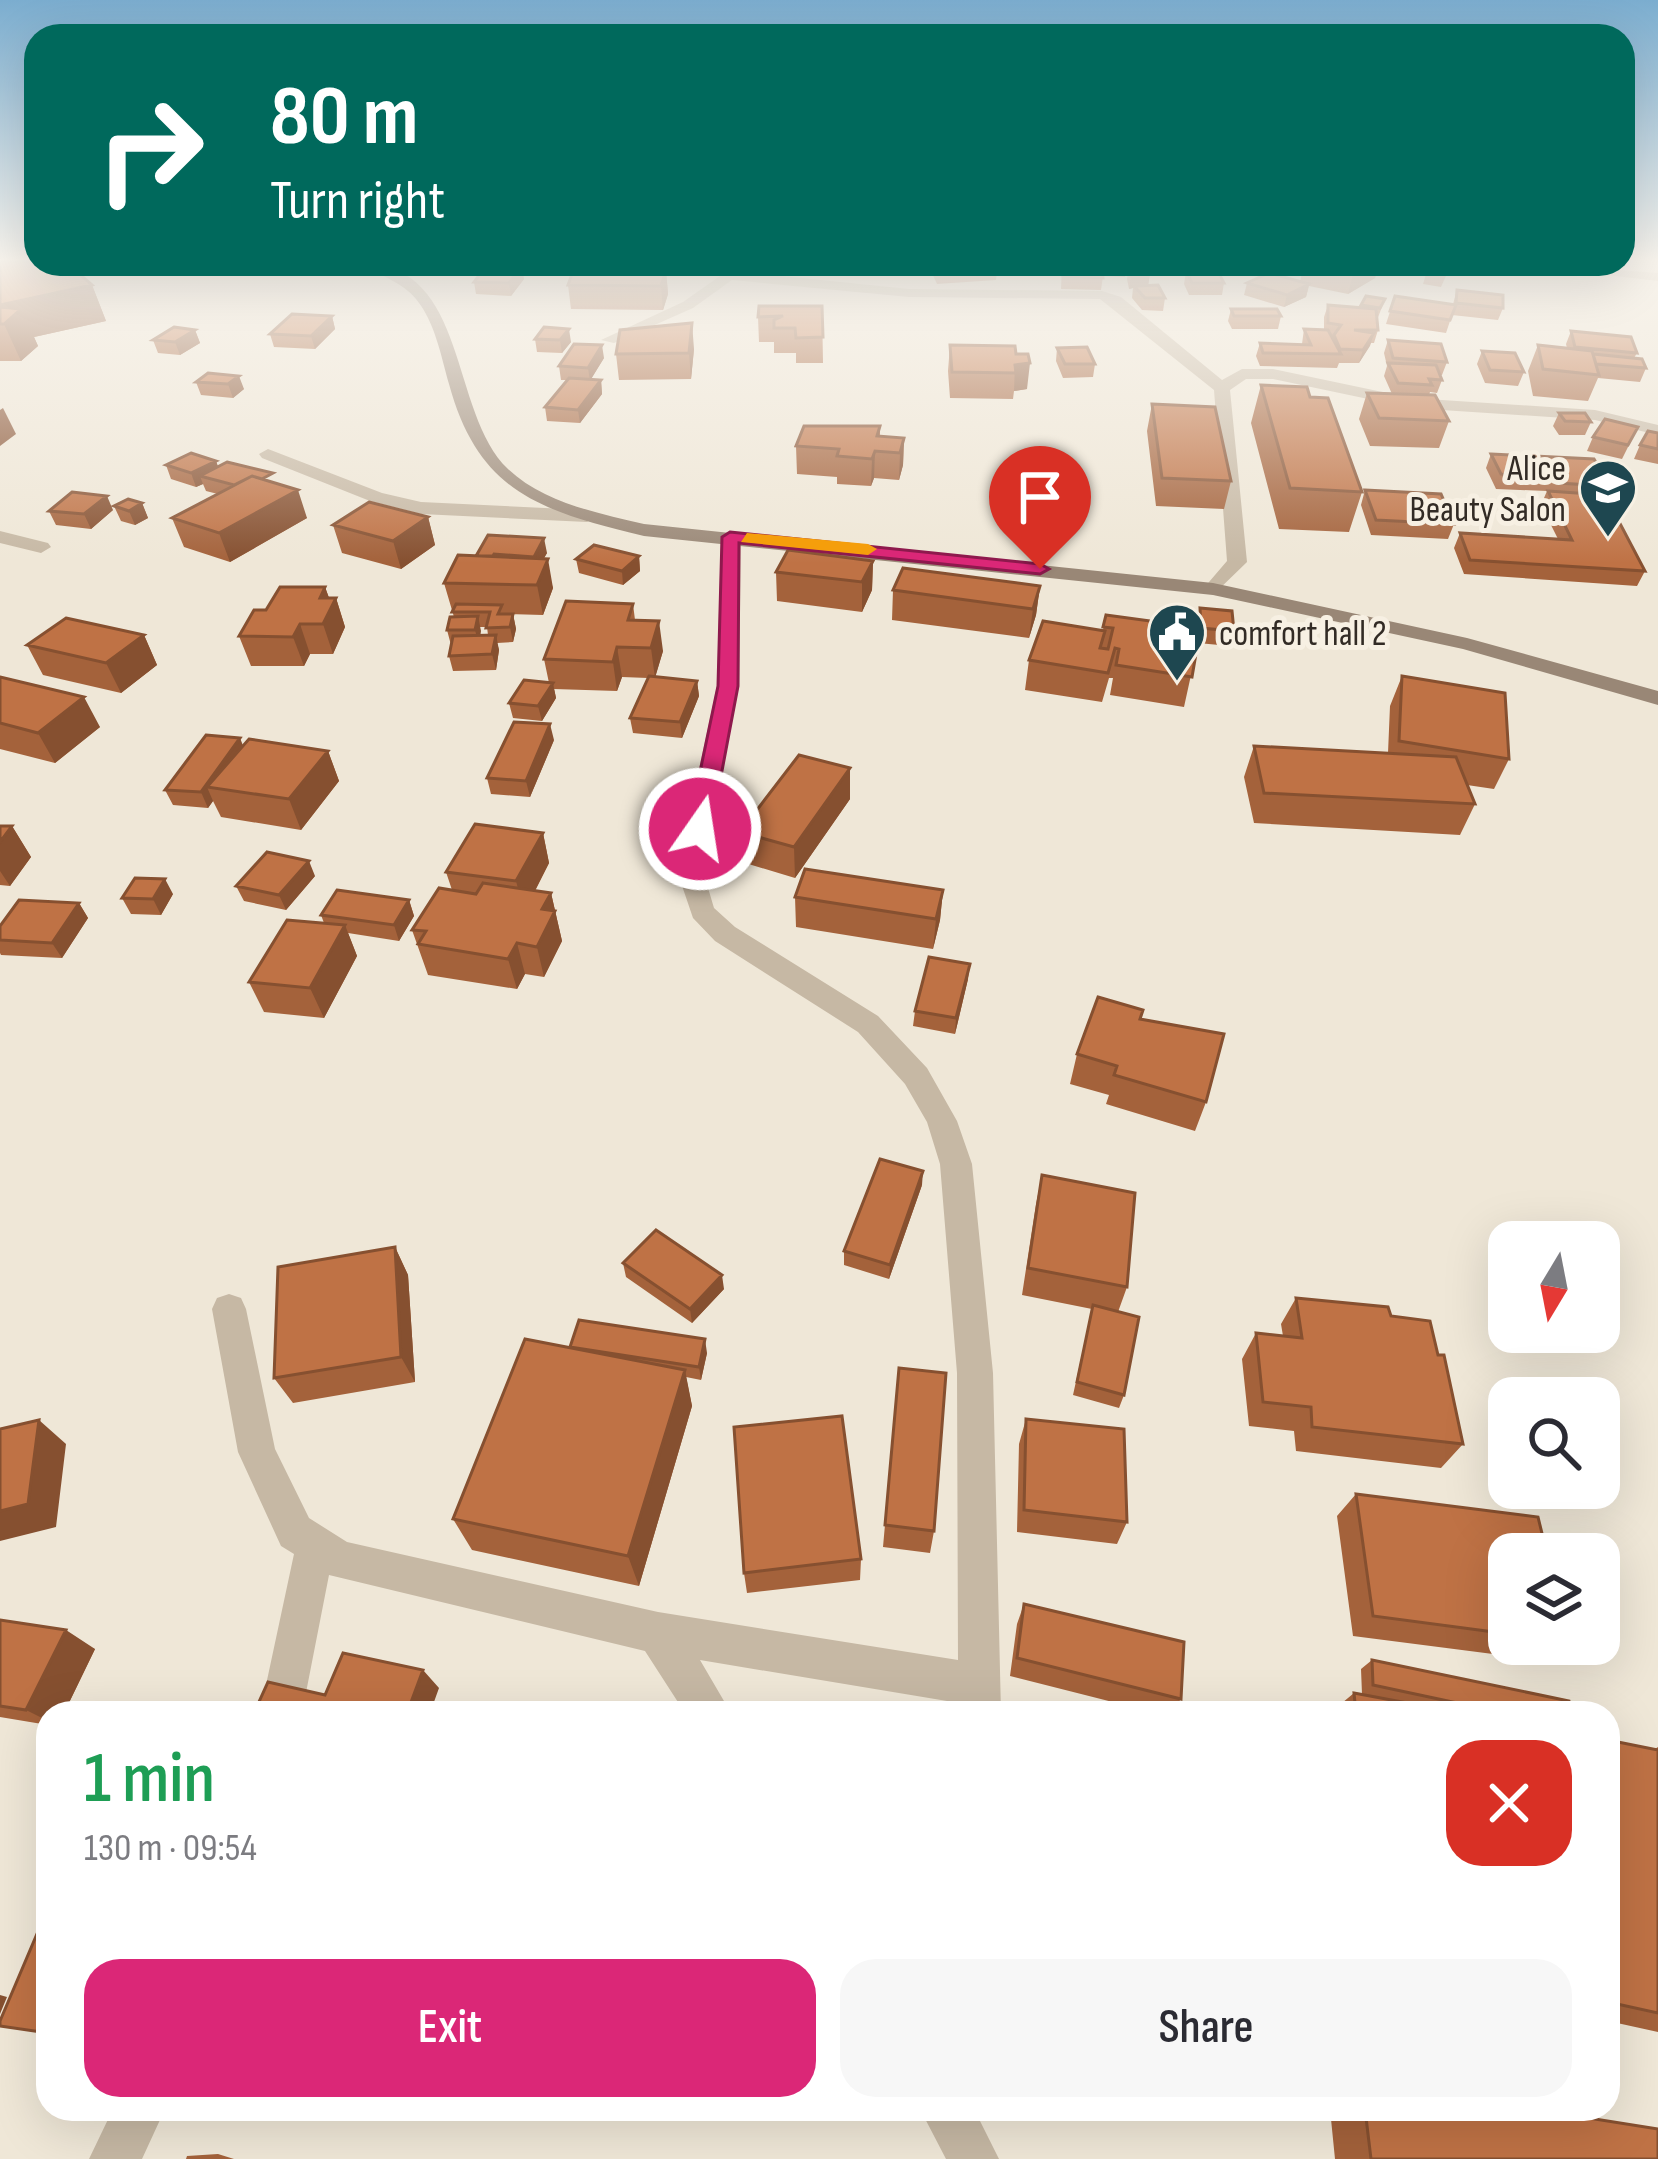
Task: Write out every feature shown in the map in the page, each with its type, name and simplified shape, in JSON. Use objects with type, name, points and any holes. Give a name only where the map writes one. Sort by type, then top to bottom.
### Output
[{"type":"street","points":[[449,362],[478,446],[501,472],[533,495],[587,517],[644,530],[1213,589],[1404,628],[1658,698]]},
{"type":"street","points":[[1190,362],[1222,388],[1238,562],[1213,589]]},
{"type":"street","points":[[1222,388],[1242,374],[1257,372],[1412,403],[1595,415],[1658,430]]},
{"type":"street","points":[[268,454],[376,497],[421,508],[587,517]]},
{"type":"street","points":[[0,537],[41,548]]},
{"type":"street","points":[[229,1309],[256,1452],[295,1532],[340,1560],[658,1633],[980,1699],[975,1373],[956,1164],[942,1121],[916,1076],[868,1024],[725,934],[701,912],[690,871],[728,686],[730,537]]},
{"type":"street","points":[[283,1701],[316,1544]]},
{"type":"street","points":[[658,1633],[702,1701]]},
{"type":"street","points":[[115,2159],[134,2121]]},
{"type":"building","points":[[562,362],[592,362],[588,368],[559,366]]},
{"type":"building","points":[[951,362],[1030,363],[1015,365],[1016,373],[952,372]]},
{"type":"building","points":[[1487,362],[1519,362],[1524,372],[1490,370]]},
{"type":"building","points":[[1541,362],[1595,362],[1599,375],[1543,369]]},
{"type":"building","points":[[1643,362],[1646,368],[1596,364]]},
{"type":"building","points":[[1388,363],[1436,365],[1442,380],[1429,379],[1432,385],[1398,383]]},
{"type":"building","points":[[208,373],[239,376],[228,384],[196,382]]},
{"type":"building","points":[[569,378],[601,380],[578,410],[545,407]]},
{"type":"building","points":[[1261,385],[1307,387],[1310,397],[1328,398],[1362,492],[1290,488]]},
{"type":"building","points":[[1367,393],[1435,395],[1449,421],[1379,418]]},
{"type":"building","points":[[1152,404],[1215,407],[1231,481],[1162,478]]},
{"type":"building","points":[[1559,413],[1585,413],[1591,422],[1565,421]]},
{"type":"building","points":[[1605,419],[1638,427],[1628,445],[1593,437]]},
{"type":"building","points":[[804,426],[880,426],[877,436],[904,438],[900,453],[875,451],[872,459],[837,456],[839,449],[796,446]]},
{"type":"building","points":[[1648,431],[1658,433],[1658,449],[1640,445]]},
{"type":"building","points":[[191,453],[216,461],[191,473],[166,465]]},
{"type":"building","points":[[1491,454],[1594,459],[1610,486],[1501,474]]},
{"type":"building","points":[[227,462],[273,473],[234,485],[200,476]]},
{"type":"building","points":[[252,476],[298,490],[219,533],[172,518]]},
{"type":"building","points":[[1365,490],[1441,494],[1454,524],[1376,520]]},
{"type":"building","points":[[1548,491],[1605,495],[1645,571],[1470,560],[1460,533],[1572,540]]},
{"type":"building","points":[[72,492],[107,496],[84,514],[49,511]]},
{"type":"building","points":[[128,499],[142,503],[129,511],[114,506]]},
{"type":"building","points":[[369,502],[428,517],[393,541],[333,525]]},
{"type":"building","points":[[488,535],[544,538],[534,557],[476,556]]},
{"type":"building","points":[[594,545],[639,556],[622,571],[576,559]]},
{"type":"building","points":[[788,550],[873,561],[862,582],[776,572]]},
{"type":"building","points":[[458,555],[548,559],[537,585],[444,583]]},
{"type":"building","points":[[903,568],[1040,586],[1033,609],[893,590]]},
{"type":"building","points":[[280,587],[325,587],[320,598],[336,598],[323,624],[300,624],[293,637],[239,636],[254,610],[266,610]]},
{"type":"building","points":[[566,601],[633,604],[628,620],[659,621],[651,648],[617,647],[613,662],[544,659]]},
{"type":"building","points":[[456,604],[502,605],[498,614],[513,614],[510,627],[486,628],[490,612],[452,612]]},
{"type":"building","points":[[1200,608],[1232,611],[1234,631],[1201,628]]},
{"type":"building","points":[[1106,615],[1165,623],[1162,637],[1198,642],[1192,677],[1116,665],[1119,649],[1115,648],[1108,673],[1029,660],[1043,621],[1105,631],[1100,648],[1108,649],[1113,628],[1103,627]]},
{"type":"building","points":[[478,616],[475,630],[447,630],[450,617]]},
{"type":"building","points":[[66,618],[144,635],[106,663],[27,645]]},
{"type":"building","points":[[496,635],[492,654],[449,656],[453,636]]},
{"type":"building","points":[[649,676],[697,681],[680,722],[630,718]]},
{"type":"building","points":[[1402,676],[1505,693],[1509,759],[1399,741]]},
{"type":"building","points":[[0,677],[84,697],[38,733],[0,723]]},
{"type":"building","points":[[524,680],[553,683],[538,706],[509,703]]},
{"type":"building","points":[[514,722],[550,724],[526,781],[487,778]]},
{"type":"building","points":[[206,735],[240,738],[201,792],[165,790]]},
{"type":"building","points":[[249,739],[328,751],[289,799],[207,787]]},
{"type":"building","points":[[1254,746],[1456,757],[1475,804],[1264,793]]},
{"type":"building","points":[[799,755],[850,768],[794,847],[740,832]]},
{"type":"building","points":[[475,824],[543,833],[516,881],[446,872]]},
{"type":"building","points":[[0,826],[12,826],[0,842]]},
{"type":"building","points":[[267,852],[309,861],[279,895],[236,886]]},
{"type":"building","points":[[805,869],[943,890],[936,919],[795,897]]},
{"type":"building","points":[[135,878],[165,879],[153,899],[122,898]]},
{"type":"building","points":[[483,883],[551,893],[542,909],[555,911],[537,947],[517,943],[508,959],[418,944],[426,931],[412,930],[439,888],[476,894]]},
{"type":"building","points":[[337,890],[409,900],[394,925],[321,915]]},
{"type":"building","points":[[19,900],[79,903],[52,943],[0,940],[0,926]]},
{"type":"building","points":[[287,920],[345,925],[310,988],[249,982]]},
{"type":"building","points":[[929,957],[970,964],[956,1018],[915,1011]]},
{"type":"building","points":[[1098,997],[1143,1010],[1140,1019],[1224,1034],[1206,1102],[1114,1075],[1117,1066],[1077,1054]]},
{"type":"building","points":[[880,1159],[923,1171],[890,1265],[844,1251]]},
{"type":"building","points":[[1042,1175],[1135,1193],[1127,1287],[1028,1268]]},
{"type":"building","points":[[656,1230],[722,1275],[690,1309],[623,1263]]},
{"type":"building","points":[[395,1247],[401,1357],[274,1378],[278,1267]]},
{"type":"building","points":[[1296,1298],[1388,1307],[1391,1316],[1430,1321],[1438,1355],[1444,1355],[1463,1444],[1312,1427],[1311,1407],[1263,1402],[1256,1333],[1302,1338]]},
{"type":"building","points":[[1093,1305],[1139,1317],[1124,1395],[1077,1382]]},
{"type":"building","points":[[579,1320],[705,1339],[699,1367],[570,1347]]},
{"type":"building","points":[[525,1339],[685,1370],[628,1556],[453,1519]]},
{"type":"building","points":[[899,1368],[946,1373],[934,1531],[885,1525]]},
{"type":"building","points":[[842,1416],[861,1559],[744,1573],[734,1427]]},
{"type":"building","points":[[1026,1419],[1124,1429],[1127,1522],[1024,1510]]},
{"type":"building","points":[[39,1420],[28,1504],[0,1511],[0,1429]]},
{"type":"building","points":[[1356,1494],[1538,1517],[1542,1533],[1488,1533],[1488,1631],[1373,1616]]},
{"type":"building","points":[[1024,1604],[1184,1642],[1181,1699],[1017,1658]]},
{"type":"building","points":[[0,1620],[66,1630],[26,1710],[0,1706]]},
{"type":"building","points":[[343,1653],[423,1670],[411,1701],[259,1701],[268,1682],[325,1695]]},
{"type":"building","points":[[1372,1660],[1569,1701],[1448,1701],[1373,1685]]},
{"type":"building","points":[[1354,1693],[1397,1701],[1355,1701]]},
{"type":"building","points":[[1620,1742],[1658,1750],[1658,2013],[1620,2005]]},
{"type":"building","points":[[36,1936],[36,2031],[0,2026]]},
{"type":"building","points":[[1366,2121],[1608,2121],[1658,2129],[1658,2159],[1371,2159]]},
{"type":"slow traffic","points":[[747,539],[868,549]]},
{"type":"place","name":"Alice Beauty Salon","points":[[1608,539]]},
{"type":"place","name":"comfort hall 2","points":[[1177,683]]},
{"type":"route","points":[[700,829],[728,686],[730,537],[1040,569]]}]
